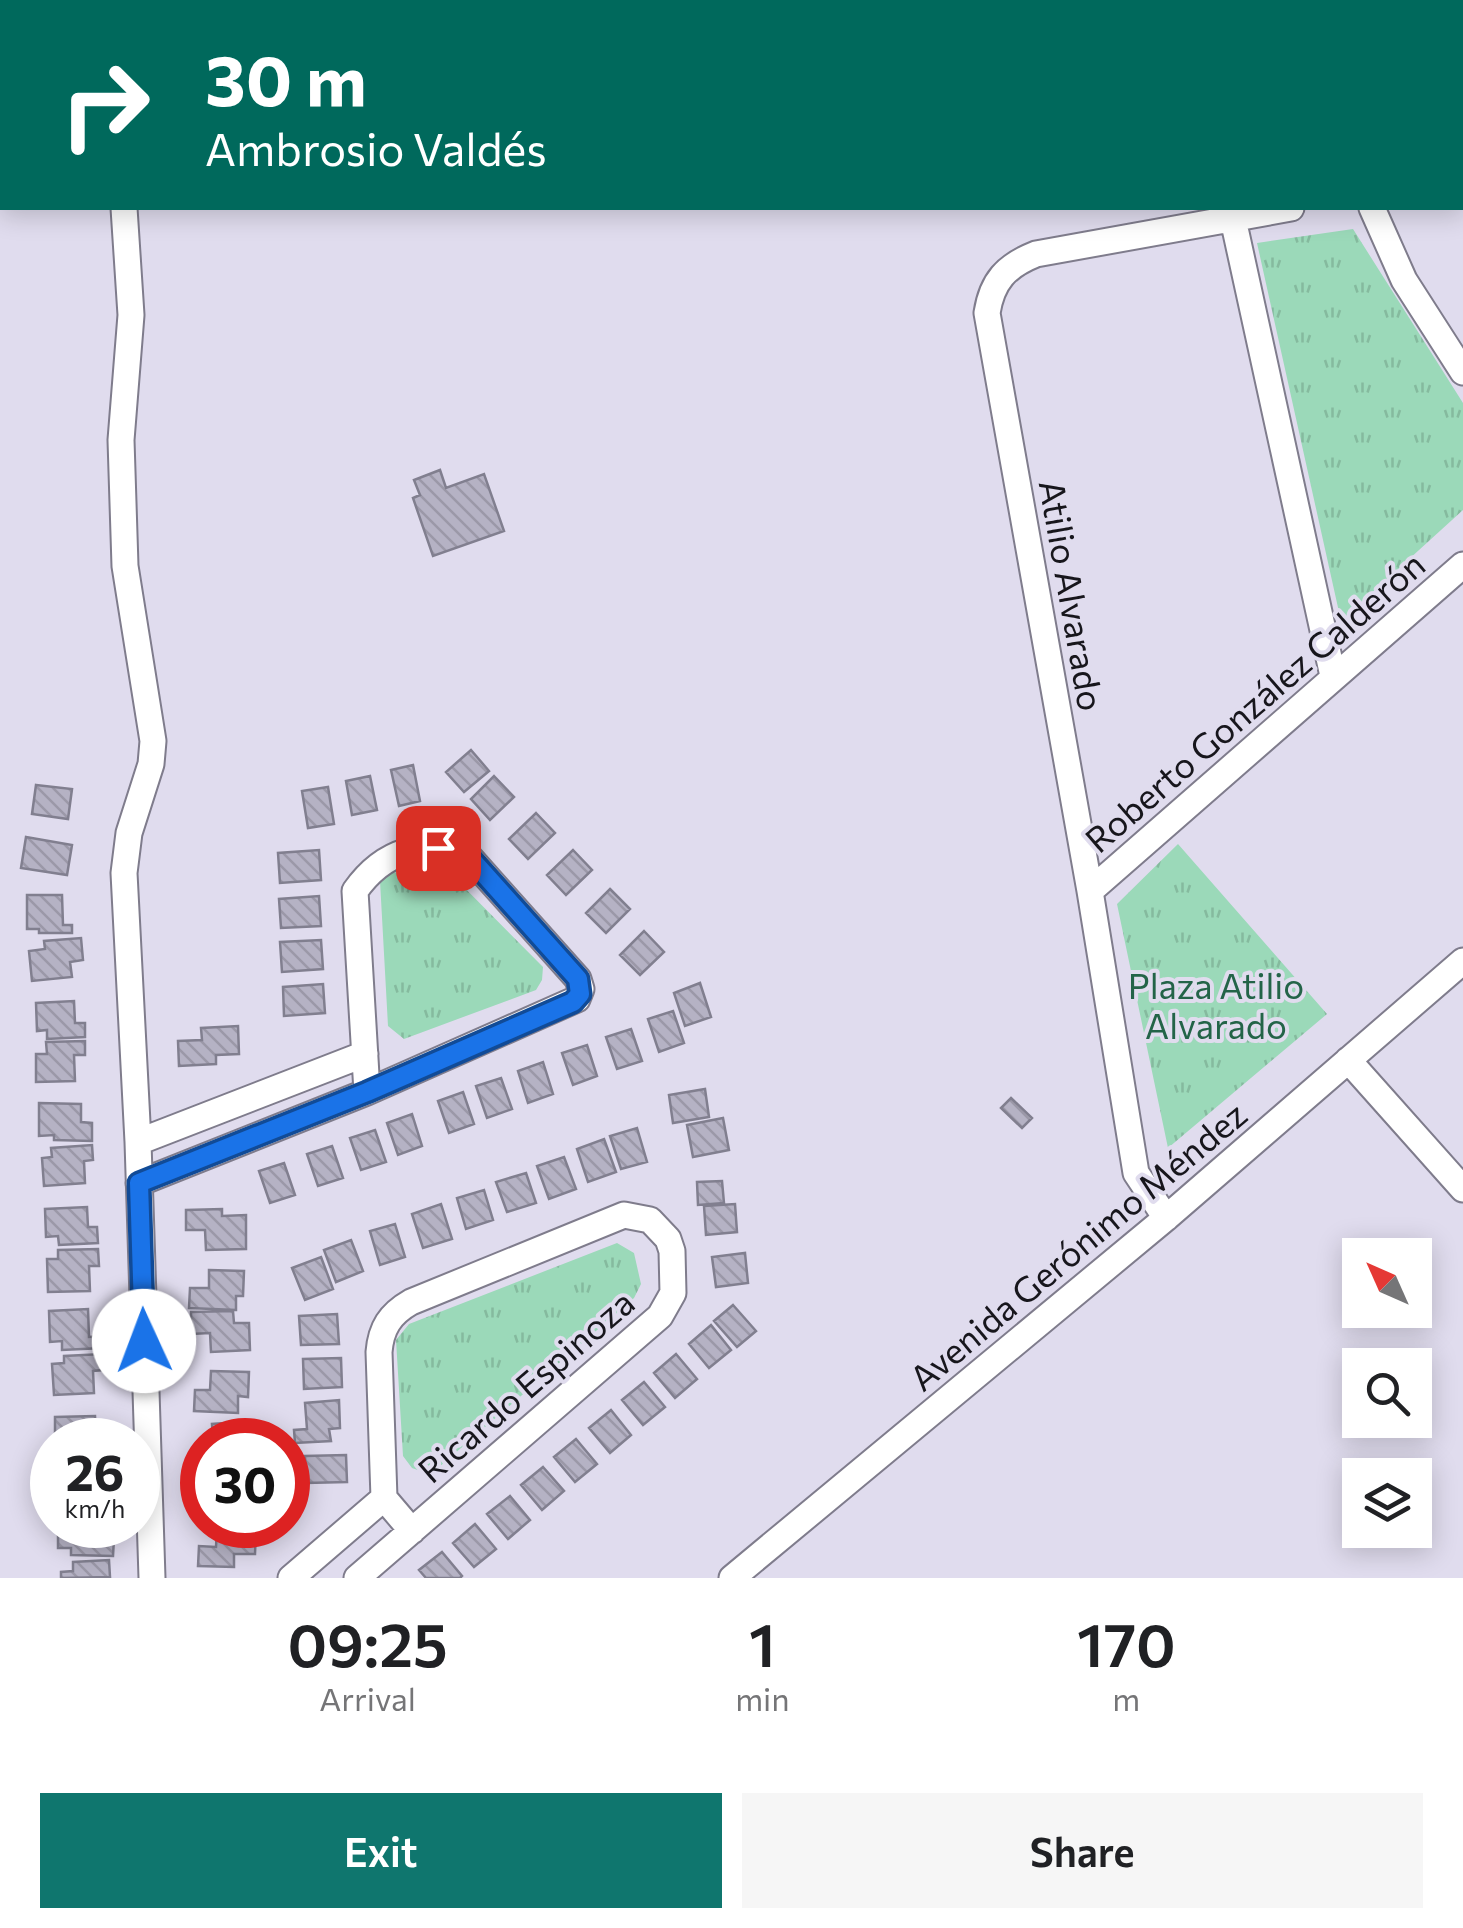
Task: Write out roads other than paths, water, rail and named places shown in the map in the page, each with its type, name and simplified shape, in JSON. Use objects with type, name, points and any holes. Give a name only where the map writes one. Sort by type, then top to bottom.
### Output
[{"type":"street","points":[[124,210],[131,315],[121,440],[126,566],[153,741],[129,834],[124,873],[138,1142],[152,1578]]},
{"type":"street","name":"Atilio Alvarado","points":[[1166,1218],[1136,1172],[987,314],[990,295],[1006,270],[1036,254],[1279,210]]},
{"type":"street","points":[[1373,210],[1404,280],[1463,372]]},
{"type":"street","points":[[1233,218],[1333,676]]},
{"type":"street","name":"Roberto González Calderón","points":[[1090,891],[1463,565]]},
{"type":"street","points":[[139,1183],[367,1092],[575,991],[470,858],[438,848],[405,851],[376,866],[355,891],[367,1092]]},
{"type":"street","name":"Avenida Gerónimo Méndez","points":[[732,1578],[1166,1218],[1463,961]]},
{"type":"street","points":[[138,1142],[364,1054]]},
{"type":"street","points":[[1348,1060],[1463,1189]]},
{"type":"street","name":"Ricardo Espinoza","points":[[357,1578],[412,1531],[660,1316],[673,1294],[672,1251],[660,1228],[637,1216],[624,1215],[411,1302],[391,1317],[380,1339],[379,1352],[384,1498],[412,1531]]},
{"type":"street","name":"Ricardo Espinoza","points":[[291,1578],[384,1498]]},
{"type":"park label","name":"Plaza Atilio Alvarado","points":[[1216,1004]]}]
